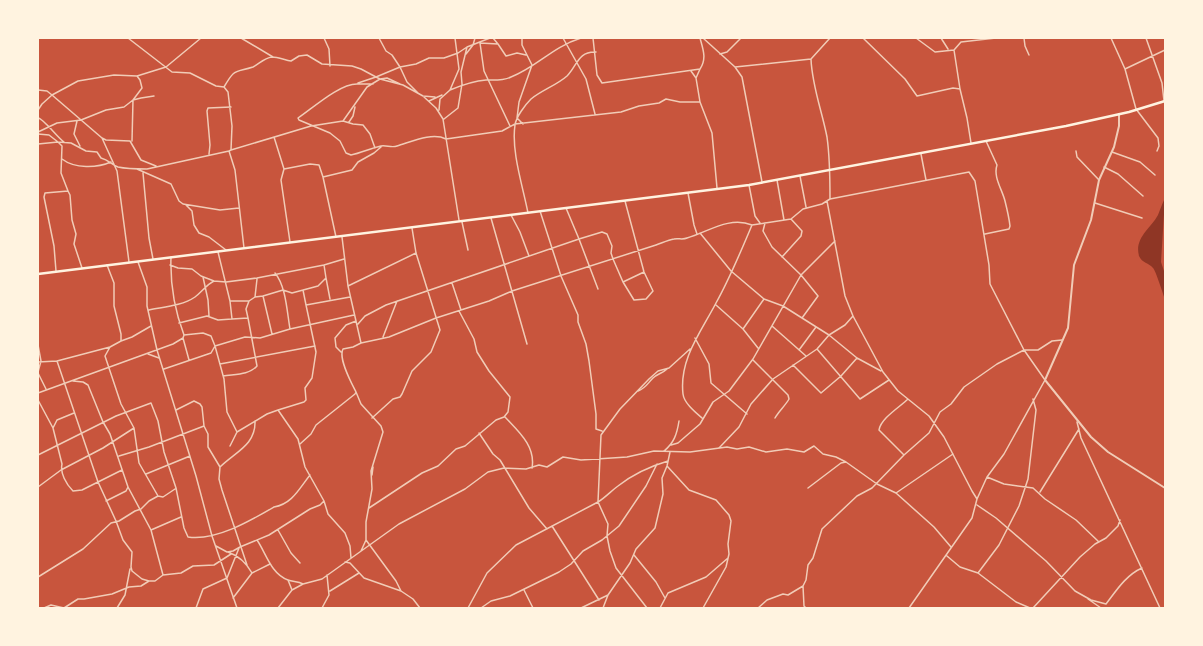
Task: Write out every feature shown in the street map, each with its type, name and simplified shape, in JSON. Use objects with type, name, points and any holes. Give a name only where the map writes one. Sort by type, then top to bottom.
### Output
[{"type":"main road","points":[[38,274],[461,222],[511,214],[624,200],[717,190],[971,144],[1119,114],[1165,101]]},
{"type":"street","points":[[128,38],[166,68],[179,74],[190,73],[216,86],[224,87],[228,92],[231,107],[230,150],[235,170],[244,248]]},
{"type":"street","points":[[38,110],[52,95],[78,81],[114,75],[137,76],[166,68],[201,38]]},
{"type":"street","points":[[241,38],[273,57],[291,61],[299,56],[307,55],[322,64],[330,66],[357,67],[380,79]]},
{"type":"street","points":[[324,38],[329,49],[330,66]]},
{"type":"street","points":[[379,38],[386,51],[392,55],[400,67],[407,82],[422,96],[435,97]]},
{"type":"street","points":[[450,90],[459,69],[455,38]]},
{"type":"street","points":[[464,55],[473,45],[475,38]]},
{"type":"street","points":[[490,38],[444,58],[429,58],[416,64],[400,67],[337,91],[317,103],[298,118],[300,121],[334,135],[340,141],[346,153],[351,155],[382,146],[396,147],[406,142],[440,136],[446,139],[502,131],[515,124],[621,112],[639,106],[659,103],[666,99],[680,102],[700,102]]},
{"type":"street","points":[[493,38],[506,56],[517,53],[526,55]]},
{"type":"street","points":[[522,38],[522,45],[532,66],[519,102],[515,124],[515,146],[528,213]]},
{"type":"street","points":[[563,38],[586,79],[595,114]]},
{"type":"street","points":[[429,101],[462,84],[506,79],[532,66],[540,58],[565,43],[581,38]]},
{"type":"street","points":[[593,38],[598,75],[602,83],[700,69]]},
{"type":"street","points":[[696,78],[704,64],[704,52],[700,38]]},
{"type":"street","points":[[703,38],[735,67],[742,77],[762,182]]},
{"type":"street","points":[[720,54],[727,52],[741,38]]},
{"type":"street","points":[[735,67],[811,59],[830,38]]},
{"type":"street","points":[[863,38],[905,79],[917,96],[953,88],[960,89]]},
{"type":"street","points":[[916,38],[935,52],[948,49],[954,50]]},
{"type":"street","points":[[941,38],[948,49]]},
{"type":"street","points":[[971,144],[954,50],[961,42],[996,38]]},
{"type":"street","points":[[1024,38],[1024,46],[1029,55]]},
{"type":"street","points":[[1111,38],[1125,69],[1136,109],[1158,138],[1159,146],[1157,151]]},
{"type":"street","points":[[1146,38],[1162,83],[1165,101]]},
{"type":"street","points":[[480,43],[498,44]]},
{"type":"street","points":[[480,43],[483,54],[482,62],[488,80],[493,87],[510,126]]},
{"type":"street","points":[[443,119],[458,108],[462,84],[461,72],[467,47]]},
{"type":"street","points":[[1125,69],[1154,57],[1165,50]]},
{"type":"street","points":[[517,118],[530,100],[547,87],[566,76],[580,56],[590,52],[596,52]]},
{"type":"street","points":[[224,87],[231,75],[237,70],[254,66],[258,62],[273,57]]},
{"type":"street","points":[[811,59],[818,103],[826,136],[830,169],[830,199]]},
{"type":"street","points":[[690,70],[696,78],[700,102],[712,133],[717,190]]},
{"type":"street","points":[[38,133],[47,126],[57,123],[77,121],[106,110],[124,107],[133,100],[142,88],[140,80],[137,76]]},
{"type":"street","points":[[343,121],[366,87],[380,79],[387,78],[422,96],[439,111],[443,119],[461,222],[468,250]]},
{"type":"street","points":[[493,87],[494,80]]},
{"type":"street","points":[[357,84],[373,84]]},
{"type":"street","points":[[38,90],[47,91],[102,138],[106,140],[128,140],[132,142]]},
{"type":"street","points":[[439,111],[442,95]]},
{"type":"street","points":[[133,100],[154,96]]},
{"type":"street","points":[[133,100],[132,142],[141,160],[156,166]]},
{"type":"street","points":[[349,123],[353,116],[355,105]]},
{"type":"street","points":[[209,154],[208,108],[231,107]]},
{"type":"street","points":[[909,608],[972,518],[987,477],[997,465],[1008,447],[1045,380],[1063,340],[1069,323],[1073,271],[1091,220],[1104,167],[1112,152],[1119,126],[1119,114]]},
{"type":"street","points":[[38,118],[45,121],[47,126],[64,142]]},
{"type":"street","points":[[517,118],[523,124]]},
{"type":"street","points":[[77,121],[74,134],[80,146],[86,151],[97,152],[101,158],[111,162],[114,165],[137,169],[230,150],[311,126],[343,121],[363,125],[366,128],[375,148]]},
{"type":"street","points":[[38,133],[51,136],[62,146],[61,173],[70,195],[72,220],[76,234],[74,244],[82,268]]},
{"type":"street","points":[[274,137],[284,169],[281,180],[290,243]]},
{"type":"street","points":[[102,138],[114,165],[120,188],[129,262]]},
{"type":"street","points":[[984,234],[1003,231],[1009,229],[1010,226],[1005,202],[996,178],[995,170],[998,165],[986,141]]},
{"type":"street","points":[[38,144],[64,142],[80,146]]},
{"type":"street","points":[[323,177],[352,170],[358,162],[374,153],[382,146]]},
{"type":"street","points":[[1076,151],[1077,157],[1100,180]]},
{"type":"street","points":[[921,152],[926,180]]},
{"type":"street","points":[[1112,152],[1140,162],[1155,174]]},
{"type":"street","points":[[62,159],[73,164],[94,167],[111,162]]},
{"type":"street","points":[[284,169],[314,164],[319,165],[336,237]]},
{"type":"street","points":[[1104,167],[1118,174],[1143,196]]},
{"type":"street","points":[[137,169],[143,173],[152,175],[171,184],[179,201],[192,211],[194,225],[199,233],[209,237],[227,251]]},
{"type":"street","points":[[341,352],[343,349],[353,347],[361,343],[389,337],[436,318],[489,301],[512,291],[675,239],[686,239],[698,233],[742,221],[752,225],[784,221],[791,219],[806,207],[822,204],[830,199],[969,172],[975,181],[984,234],[990,284],[1024,350],[1077,422],[1100,445],[1165,488]]},
{"type":"street","points":[[143,173],[149,238],[154,259]]},
{"type":"street","points":[[800,176],[806,207]]},
{"type":"street","points":[[777,180],[784,221]]},
{"type":"street","points":[[749,185],[755,216],[760,223]]},
{"type":"street","points":[[56,271],[54,246],[44,197],[45,193],[68,190]]},
{"type":"street","points":[[688,193],[694,225],[698,233],[731,271],[764,299],[784,306],[801,319],[830,335],[857,358],[883,372]]},
{"type":"street","points":[[358,324],[365,316],[397,301],[414,297],[428,290],[452,284],[579,239],[606,233],[612,246],[611,253],[613,259],[623,282],[634,300],[646,299],[653,291],[644,272],[640,250],[624,200]]},
{"type":"street","points":[[827,201],[845,296],[853,316],[883,372],[908,400],[929,416],[935,424],[978,499]]},
{"type":"street","points":[[1095,203],[1142,218]]},
{"type":"street","points":[[186,205],[220,210],[239,208]]},
{"type":"street","points":[[566,208],[591,266],[598,289]]},
{"type":"street","points":[[540,211],[561,276],[573,300],[586,344],[596,414],[596,429],[603,430]]},
{"type":"street","points":[[511,214],[529,256]]},
{"type":"street","points":[[491,218],[512,291],[519,322],[527,344]]},
{"type":"street","points":[[782,257],[801,236],[802,231],[791,219]]},
{"type":"street","points":[[765,223],[763,231],[772,246],[801,275],[818,296],[801,319]]},
{"type":"street","points":[[702,418],[683,396],[683,374],[695,338],[716,304],[752,225]]},
{"type":"street","points":[[372,418],[393,399],[400,397],[412,371],[431,352],[440,330],[416,253],[412,228]]},
{"type":"street","points":[[342,236],[348,286],[354,315],[358,324],[361,343]]},
{"type":"street","points":[[671,445],[678,443],[700,424],[702,418],[713,402],[725,394],[753,359],[801,275],[835,241]]},
{"type":"street","points":[[218,252],[226,282],[232,319]]},
{"type":"street","points":[[348,286],[416,253]]},
{"type":"street","points":[[171,257],[170,283],[174,306],[184,335],[183,338],[189,360]]},
{"type":"street","points":[[170,265],[178,268],[192,269],[203,277],[214,281],[226,282],[257,278],[324,265],[344,259]]},
{"type":"street","points":[[138,262],[147,287],[148,310],[159,358],[164,369],[190,456],[215,546],[237,608]]},
{"type":"street","points":[[107,265],[114,283],[114,306],[121,334],[120,341]]},
{"type":"street","points":[[324,265],[330,300]]},
{"type":"street","points":[[623,282],[644,272]]},
{"type":"street","points":[[275,274],[282,290],[290,329]]},
{"type":"street","points":[[203,277],[206,285],[209,316]]},
{"type":"street","points":[[255,297],[257,278]]},
{"type":"street","points":[[230,302],[249,301],[255,297],[282,290],[292,293],[318,286],[326,278]]},
{"type":"street","points":[[148,310],[174,306],[194,298],[206,285],[214,281]]},
{"type":"street","points":[[369,508],[422,473],[438,466],[448,455],[456,449],[465,446],[479,433],[496,420],[504,417],[508,412],[510,397],[477,352],[474,339],[460,310],[452,284]]},
{"type":"street","points":[[230,446],[237,432],[255,420],[306,400],[305,388],[312,378],[316,355],[303,290]]},
{"type":"street","points":[[263,296],[272,334]]},
{"type":"street","points":[[306,305],[350,296]]},
{"type":"street","points":[[743,329],[764,299]]},
{"type":"street","points":[[222,376],[253,370],[257,366],[246,309],[249,301]]},
{"type":"street","points":[[383,338],[397,301]]},
{"type":"street","points":[[716,304],[743,329],[758,348]]},
{"type":"street","points":[[164,369],[211,353],[215,346],[245,337],[260,338],[290,329],[354,315]]},
{"type":"street","points":[[179,323],[209,316],[218,320],[248,318]]},
{"type":"street","points":[[719,448],[739,427],[751,404],[773,380],[792,365],[817,349],[830,335],[845,325],[853,316]]},
{"type":"street","points":[[356,321],[346,325],[335,338],[336,348],[341,352],[343,364],[361,404],[372,418],[381,426],[383,432],[373,462],[369,508],[365,532],[366,540],[361,551]]},
{"type":"street","points":[[38,362],[57,361],[110,346],[132,337],[151,326]]},
{"type":"street","points":[[772,326],[806,356]]},
{"type":"street","points":[[799,350],[816,327]]},
{"type":"street","points":[[184,335],[203,333],[210,336],[215,346],[220,364],[228,405],[227,412],[237,432]]},
{"type":"street","points":[[38,393],[173,344],[183,338]]},
{"type":"street","points":[[695,338],[709,364],[711,383],[746,414]]},
{"type":"street","points":[[806,608],[804,606],[803,586],[806,580],[808,565],[813,558],[822,529],[857,496],[877,484],[904,455],[930,433],[940,412],[951,404],[964,387],[997,364],[1024,350],[1038,350],[1052,341],[1063,340]]},
{"type":"street","points":[[38,345],[41,361],[38,372],[46,389]]},
{"type":"street","points":[[110,346],[105,356],[108,367],[126,413],[134,428],[139,462],[158,496]]},
{"type":"street","points":[[220,364],[315,346]]},
{"type":"street","points":[[638,391],[645,389],[654,377],[663,373],[691,347]]},
{"type":"street","points":[[817,349],[860,399],[889,380]]},
{"type":"street","points":[[146,354],[159,358]]},
{"type":"street","points":[[792,365],[820,393],[841,376],[857,358]]},
{"type":"street","points":[[753,359],[773,380],[781,386],[789,399],[775,418]]},
{"type":"street","points":[[57,361],[74,413],[83,434],[88,457],[123,540],[133,555],[127,588],[122,601],[117,608]]},
{"type":"street","points":[[647,608],[621,575],[612,559],[607,536],[608,524],[598,502],[601,435],[603,430],[620,409],[658,371],[669,368]]},
{"type":"street","points":[[71,381],[79,381],[88,385],[103,422],[110,434],[128,487],[151,530],[163,575]]},
{"type":"street","points":[[300,444],[312,434],[316,425],[356,392]]},
{"type":"street","points":[[38,400],[53,428],[62,464],[61,470],[68,486],[73,491],[82,490],[122,470]]},
{"type":"street","points":[[904,455],[879,430],[880,426],[889,416],[908,400]]},
{"type":"street","points":[[978,573],[999,545],[1019,506],[1026,486],[1036,410],[1033,400]]},
{"type":"street","points":[[176,410],[194,401],[202,407],[204,426],[208,434],[208,447],[220,467],[219,479],[222,490],[247,565]]},
{"type":"street","points":[[38,455],[83,434],[103,422],[151,404],[158,421],[168,465],[176,488],[188,537],[212,536],[235,528],[289,502],[310,475]]},
{"type":"street","points":[[278,410],[300,444],[305,467],[324,501],[328,514],[345,533],[350,546],[351,558]]},
{"type":"street","points":[[53,428],[57,420],[74,413]]},
{"type":"street","points":[[504,417],[521,433],[526,440],[532,457],[532,468]]},
{"type":"street","points":[[220,467],[250,441],[256,431],[255,420]]},
{"type":"street","points":[[664,451],[671,445],[677,434],[679,421]]},
{"type":"street","points":[[1077,422],[1081,438],[1160,608]]},
{"type":"street","points":[[118,456],[204,426]]},
{"type":"street","points":[[38,487],[61,470],[88,457],[134,428]]},
{"type":"street","points":[[1040,492],[1079,430]]},
{"type":"street","points":[[479,433],[536,517],[546,529]]},
{"type":"street","points":[[278,608],[292,590],[303,584],[322,579],[399,524],[465,489],[488,472],[504,468],[526,469],[539,465],[547,466],[563,457],[581,460],[628,457],[664,451],[690,452],[719,448],[749,448],[766,452],[787,449],[804,452],[814,446],[823,454],[836,456],[877,484],[896,494],[934,527],[952,548]]},
{"type":"street","points":[[603,608],[608,595],[636,550],[655,528],[663,494],[662,478],[667,466],[670,452]]},
{"type":"street","points":[[896,494],[953,454]]},
{"type":"street","points":[[146,474],[190,456]]},
{"type":"street","points":[[468,608],[487,573],[503,556],[526,538],[598,502],[608,496],[618,486],[657,464],[668,461]]},
{"type":"street","points":[[808,488],[841,463],[846,462]]},
{"type":"street","points":[[481,608],[491,601],[510,596],[559,572],[571,564],[583,551],[607,536],[619,526],[646,486],[657,464]]},
{"type":"street","points":[[667,466],[688,490],[716,500],[729,514],[731,521],[728,558],[721,577],[703,608]]},
{"type":"street","points":[[987,477],[1004,484],[1026,486],[1040,492],[1045,499],[1076,520],[1099,542]]},
{"type":"street","points":[[106,501],[126,491],[128,487]]},
{"type":"street","points":[[38,577],[83,549],[111,523],[141,509],[158,496],[163,496],[176,488]]},
{"type":"street","points":[[227,552],[233,551],[278,530],[320,505],[324,501]]},
{"type":"street","points":[[976,504],[989,512],[1046,561],[1075,591],[1101,608]]},
{"type":"street","points":[[151,530],[182,517]]},
{"type":"street","points":[[946,555],[960,567],[978,573],[1016,602],[1032,608],[1045,593],[1063,578],[1080,557],[1118,526],[1120,520]]},
{"type":"street","points":[[552,526],[599,600]]},
{"type":"street","points":[[278,530],[291,552],[300,563]]},
{"type":"street","points":[[257,540],[270,564],[278,574],[288,580],[303,584]]},
{"type":"street","points":[[366,540],[396,581],[400,592]]},
{"type":"street","points":[[215,546],[236,555],[252,572]]},
{"type":"street","points":[[196,608],[203,589],[227,578],[240,547]]},
{"type":"street","points":[[131,567],[135,574],[149,581],[155,581],[163,575],[181,573],[193,566],[214,565],[231,554]]},
{"type":"street","points":[[634,555],[659,586],[665,598]]},
{"type":"street","points":[[660,608],[668,593],[706,577],[728,558]]},
{"type":"street","points":[[345,562],[350,563],[364,578],[400,592],[413,599],[420,608]]},
{"type":"street","points":[[233,598],[252,572],[270,564]]},
{"type":"street","points":[[1087,598],[1106,604],[1121,585],[1135,571],[1142,568]]},
{"type":"street","points":[[322,608],[330,591],[359,573]]},
{"type":"street","points":[[327,575],[327,583],[330,591]]},
{"type":"street","points":[[288,580],[292,590]]},
{"type":"street","points":[[44,608],[51,605],[64,608],[78,599],[84,600],[112,594],[127,588],[141,586],[149,581]]},
{"type":"street","points":[[758,608],[767,600],[783,594],[788,594],[803,586]]},
{"type":"street","points":[[524,590],[533,608]]},
{"type":"street","points":[[581,608],[608,595]]},
{"type":"shaded area","points":[[1165,198],[1161,262],[1165,274],[1165,300],[1154,269],[1140,258],[1138,250],[1141,239],[1158,215]]}]
